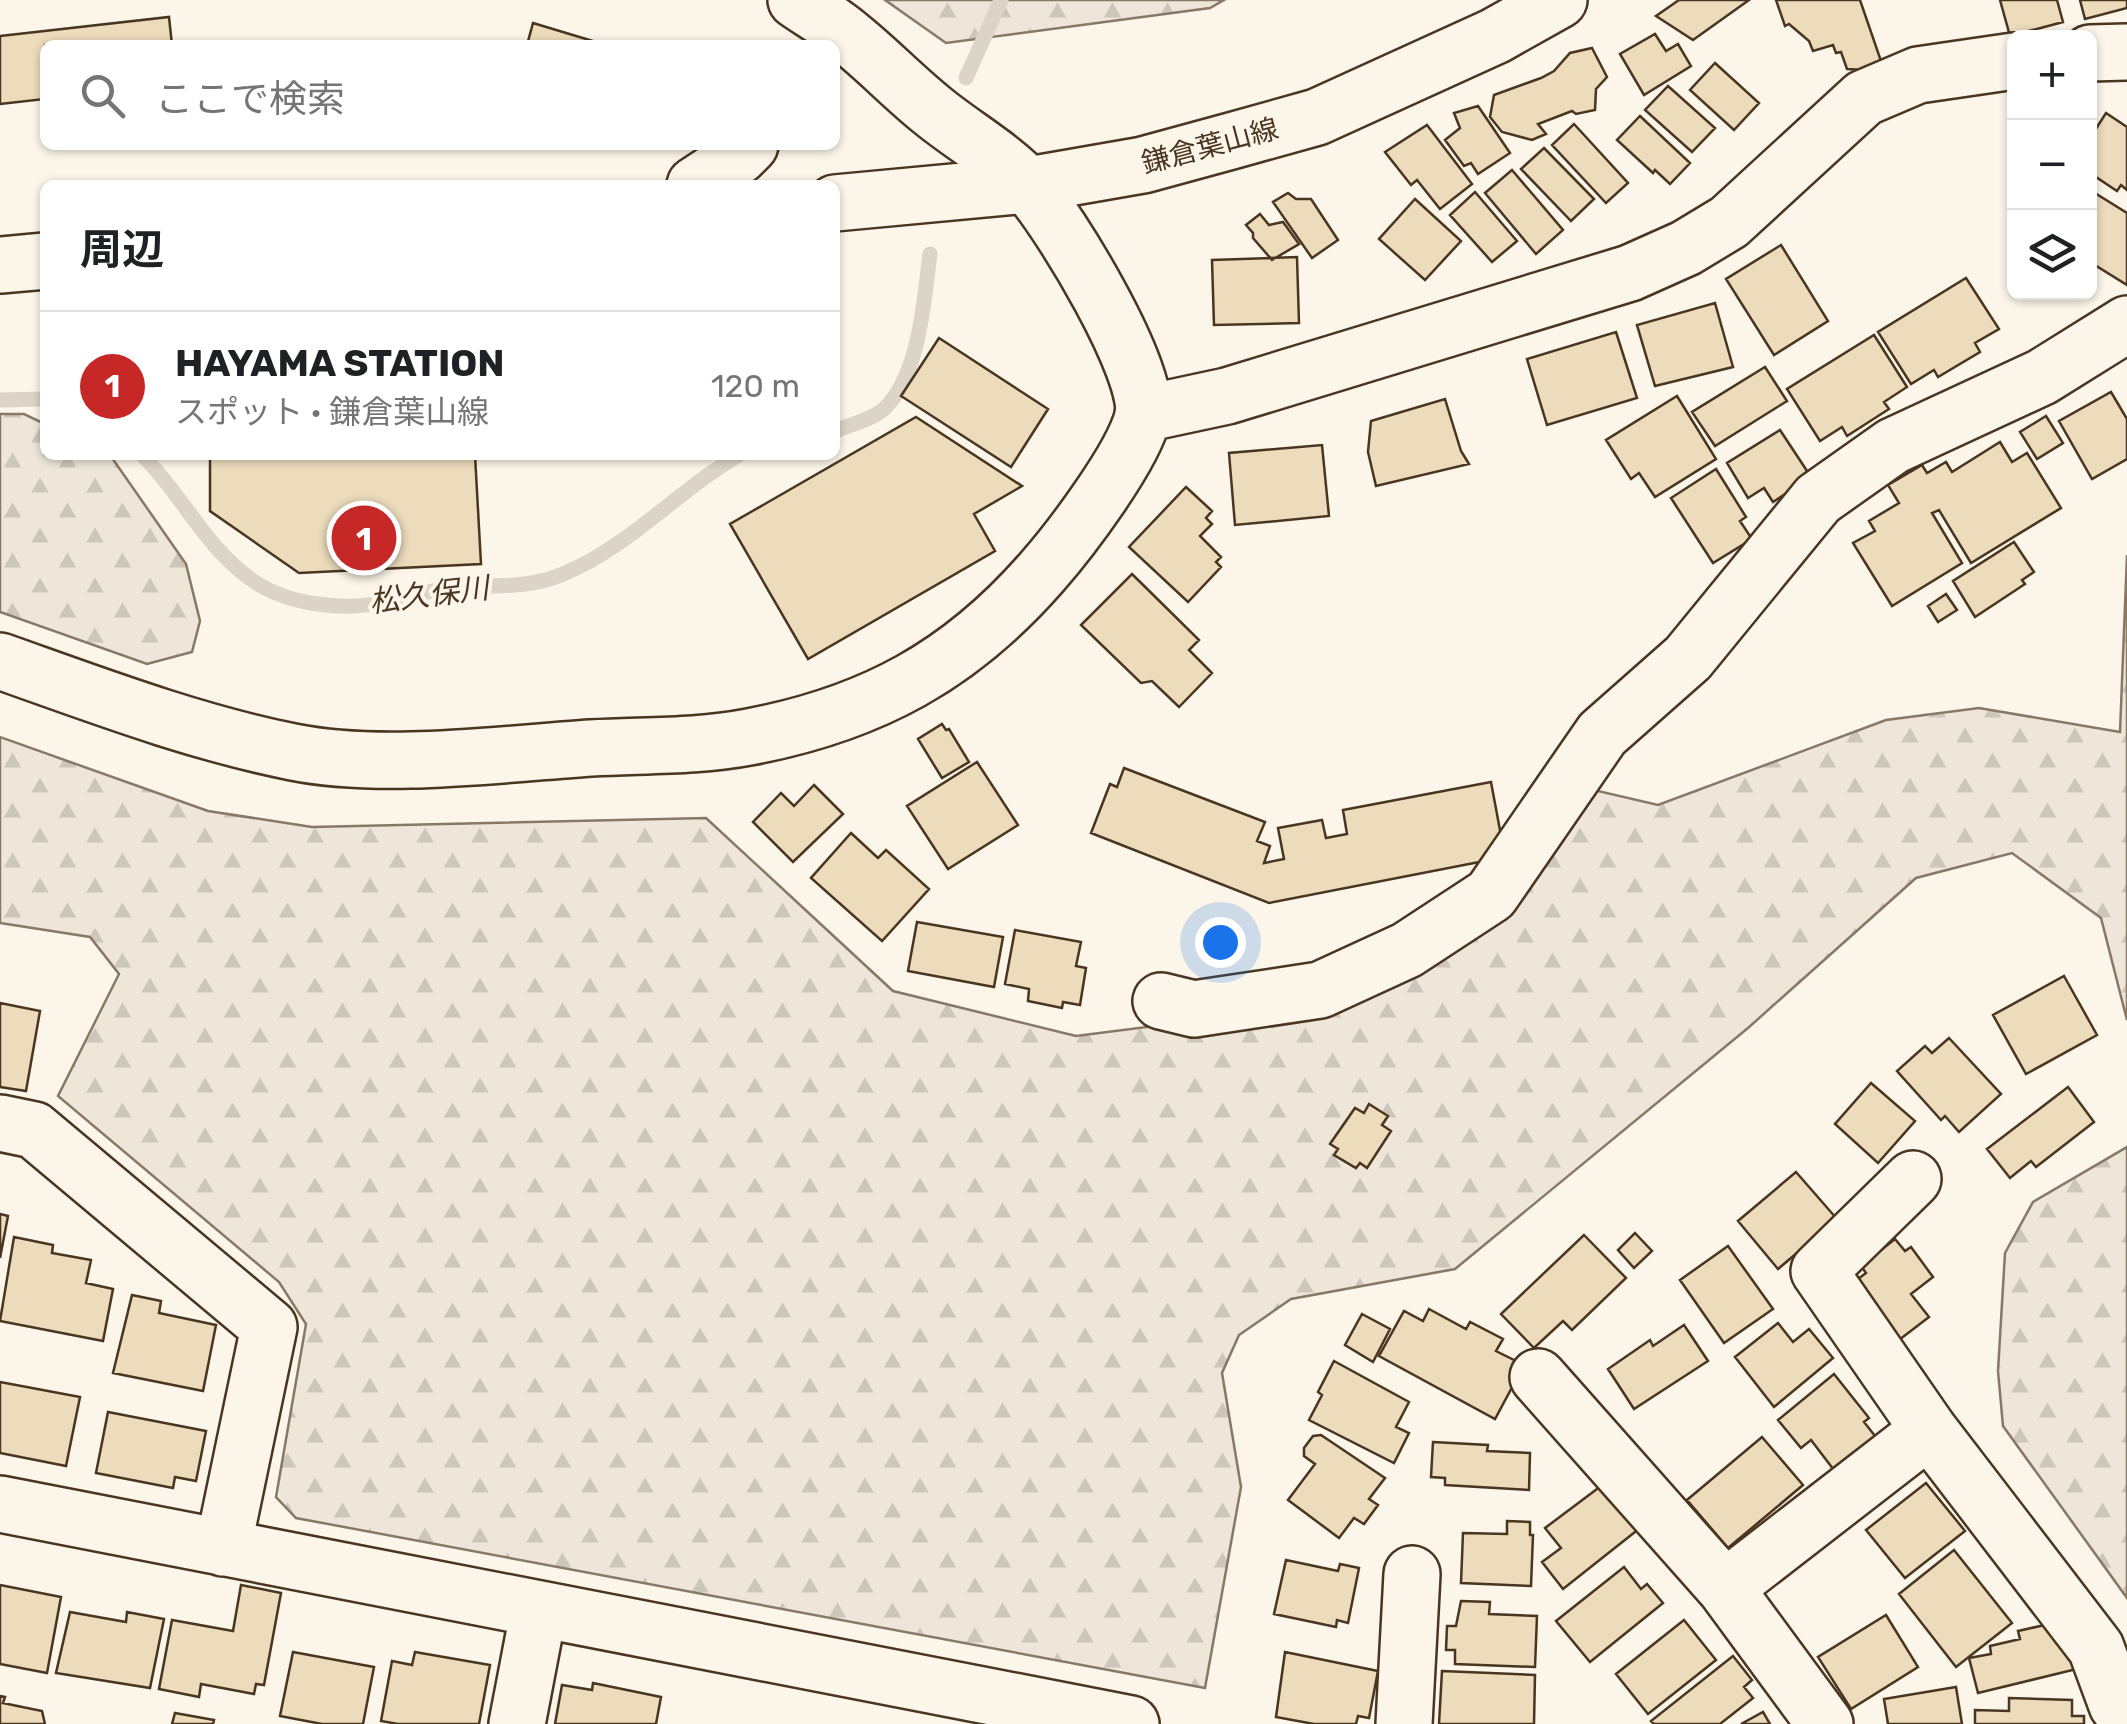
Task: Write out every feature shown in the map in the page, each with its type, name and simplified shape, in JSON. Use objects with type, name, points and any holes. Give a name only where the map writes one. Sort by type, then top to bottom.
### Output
[{"type":"street","points":[[774,0],[788,20],[790,40]]},
{"type":"street","points":[[0,661],[222,736],[298,753],[428,758],[747,737],[819,721],[895,691],[930,672],[980,633],[1028,588],[1064,546],[1128,448],[1144,414],[1142,388],[1077,255],[1028,185],[928,108],[847,35],[796,0]]},
{"type":"street","name":"鎌倉葉山線","points":[[840,203],[1028,185],[1143,165],[1317,117],[1495,36],[1559,0]]},
{"type":"street","points":[[2097,53],[2127,52]]},
{"type":"street","points":[[1144,414],[1227,396],[1630,273],[1686,248],[1728,222],[1864,98],[1918,74],[2007,63]]},
{"type":"street","points":[[703,180],[745,150]]},
{"type":"street","points":[[0,265],[40,262]]},
{"type":"street","points":[[1161,1000],[1194,1009],[1320,990],[1406,950],[1491,894],[1602,734],[1688,658],[1818,500],[1894,446],[2042,376],[2127,324]]},
{"type":"street","points":[[0,1123],[34,1130],[269,1327],[223,1548]]},
{"type":"street","points":[[1913,1178],[1819,1271],[1929,1430],[2096,1648],[2120,1711]]},
{"type":"street","points":[[1538,1377],[1724,1588],[1825,1724]]},
{"type":"street","points":[[1724,1588],[1929,1430]]},
{"type":"street","points":[[0,1504],[1131,1724]]},
{"type":"street","points":[[1404,1724],[1412,1574]]},
{"type":"street","points":[[517,1724],[539,1609]]},
{"type":"green space","points":[[885,0],[1224,0],[1210,8],[946,43]]},
{"type":"green space","points":[[0,414],[24,414],[40,422],[40,460],[113,460],[186,564],[200,621],[192,652],[147,664],[0,612]]},
{"type":"green space","points":[[2127,555],[2127,1020],[2101,918],[2012,853],[1916,878],[1748,1028],[1455,1269],[1291,1299],[1239,1335],[1222,1373],[1241,1487],[1205,1688],[296,1518],[276,1497],[306,1324],[279,1282],[58,1096],[119,974],[90,937],[0,923],[0,737],[208,811],[312,827],[706,818],[893,991],[1076,1036],[1343,1002],[1594,790],[1658,805],[1886,720],[1979,708],[2120,732]]},
{"type":"green space","points":[[2127,1147],[2127,1598],[2003,1426],[1998,1371],[2005,1253],[2033,1202]]},
{"type":"building","points":[[1679,0],[1749,0],[1693,40],[1656,16]]},
{"type":"building","points":[[1776,0],[1860,0],[1882,64],[1865,70],[1847,69],[1841,52],[1836,53],[1833,45],[1813,51],[1809,41],[1789,24],[1785,26]]},
{"type":"building","points":[[2000,0],[2057,0],[2063,22],[2033,30],[2008,30]]},
{"type":"building","points":[[2080,0],[2127,0],[2127,8],[2085,19]]},
{"type":"building","points":[[169,17],[171,40],[40,40],[40,100],[0,104],[0,36]]},
{"type":"building","points":[[533,23],[589,40],[528,40]]},
{"type":"building","points":[[1655,34],[1666,51],[1678,44],[1691,66],[1644,95],[1620,54]]},
{"type":"building","points":[[1592,48],[1607,77],[1596,89],[1595,110],[1576,114],[1572,111],[1538,124],[1546,134],[1532,140],[1502,132],[1490,117],[1494,95],[1554,71],[1570,53]]},
{"type":"building","points":[[1715,63],[1759,103],[1734,130],[1690,90]]},
{"type":"building","points":[[1668,86],[1715,128],[1692,152],[1645,110]]},
{"type":"building","points":[[1478,106],[1510,153],[1478,174],[1471,163],[1464,166],[1445,140],[1460,128],[1454,113]]},
{"type":"building","points":[[2106,113],[2127,127],[2127,190],[2121,185],[2117,191],[2097,178],[2097,127]]},
{"type":"building","points":[[1640,116],[1690,163],[1670,184],[1617,140]]},
{"type":"building","points":[[1574,124],[1628,183],[1606,203],[1552,145]]},
{"type":"building","points":[[1427,125],[1472,184],[1440,209],[1417,180],[1411,185],[1385,152]]},
{"type":"building","points":[[1544,148],[1594,199],[1571,221],[1521,169]]},
{"type":"building","points":[[1512,170],[1563,230],[1536,254],[1485,193]]},
{"type":"building","points":[[1475,192],[1517,241],[1492,262],[1450,215]]},
{"type":"building","points":[[1288,193],[1296,199],[1311,199],[1338,240],[1312,258],[1273,202]]},
{"type":"building","points":[[2097,194],[2127,213],[2127,285],[2097,266]]},
{"type":"building","points":[[1415,199],[1461,241],[1425,280],[1379,239]]},
{"type":"building","points":[[1260,214],[1269,225],[1283,222],[1299,244],[1272,260],[1246,225]]},
{"type":"building","points":[[1781,245],[1828,321],[1774,355],[1726,279]]},
{"type":"building","points":[[1297,257],[1299,323],[1214,325],[1212,260]]},
{"type":"building","points":[[1966,278],[1999,329],[1975,343],[1980,352],[1938,377],[1934,370],[1911,384],[1878,332]]},
{"type":"building","points":[[1715,303],[1733,367],[1655,386],[1637,325]]},
{"type":"building","points":[[1616,332],[1637,398],[1547,425],[1527,359]]},
{"type":"building","points":[[1874,335],[1907,387],[1884,402],[1889,409],[1847,436],[1842,427],[1820,441],[1787,389]]},
{"type":"building","points":[[939,338],[1048,409],[1011,467],[901,396]]},
{"type":"building","points":[[1765,367],[1787,401],[1715,446],[1692,412]]},
{"type":"building","points":[[2111,392],[2127,419],[2127,459],[2092,479],[2059,421]]},
{"type":"building","points":[[1677,396],[1716,459],[1655,497],[1639,473],[1631,479],[1606,440]]},
{"type":"building","points":[[1445,399],[1461,451],[1469,464],[1376,486],[1368,452],[1371,421]]},
{"type":"building","points":[[2046,416],[2063,443],[2037,459],[2020,432]]},
{"type":"building","points":[[916,417],[1022,486],[974,514],[995,551],[808,659],[730,524]]},
{"type":"building","points":[[1780,430],[1811,477],[1773,502],[1764,488],[1748,498],[1727,463]]},
{"type":"building","points":[[2000,442],[2012,462],[2027,453],[2061,508],[1971,563],[1939,510],[1932,513],[1962,563],[1892,606],[1853,543],[1875,531],[1869,521],[1899,503],[1888,485],[1922,465],[1927,473],[1946,462],[1952,472]]},
{"type":"building","points":[[1322,445],[1329,516],[1235,525],[1229,453]]},
{"type":"building","points":[[210,460],[475,460],[481,564],[299,573],[210,511]]},
{"type":"building","points":[[1716,469],[1746,517],[1740,521],[1752,539],[1713,563],[1671,498]]},
{"type":"building","points":[[1186,487],[1212,511],[1206,518],[1212,524],[1200,536],[1221,557],[1216,562],[1221,567],[1188,602],[1129,547]]},
{"type":"building","points":[[2014,542],[2034,572],[2022,580],[2025,584],[1975,617],[1953,581]]},
{"type":"building","points":[[1132,574],[1199,640],[1189,650],[1212,673],[1179,707],[1152,681],[1141,683],[1081,625]]},
{"type":"building","points":[[1946,594],[1957,610],[1938,622],[1928,606]]},
{"type":"building","points":[[942,724],[969,762],[942,778],[918,739]]},
{"type":"building","points":[[977,762],[1018,825],[948,869],[907,806]]},
{"type":"building","points":[[1124,768],[1265,822],[1257,841],[1270,846],[1264,863],[1284,859],[1278,828],[1322,820],[1326,838],[1347,834],[1343,810],[1491,782],[1505,857],[1269,903],[1091,833],[1110,784],[1117,787]]},
{"type":"building","points":[[814,785],[843,814],[793,862],[753,822],[781,793],[794,806]]},
{"type":"building","points":[[851,833],[878,858],[886,850],[929,889],[882,941],[811,878]]},
{"type":"building","points":[[917,922],[1003,937],[994,987],[908,971]]},
{"type":"building","points":[[1015,930],[1081,942],[1076,966],[1086,968],[1080,1005],[1063,1002],[1062,1008],[1028,1001],[1029,989],[1005,984]]},
{"type":"building","points":[[2064,976],[2097,1035],[2026,1074],[1993,1015]]},
{"type":"building","points":[[0,1003],[40,1011],[26,1091],[0,1087]]},
{"type":"building","points":[[1949,1038],[2001,1094],[1959,1132],[1945,1116],[1941,1120],[1897,1071],[1925,1046],[1932,1053]]},
{"type":"building","points":[[1871,1083],[1915,1121],[1878,1163],[1835,1124]]},
{"type":"building","points":[[2068,1087],[2094,1122],[2036,1167],[2031,1161],[2010,1178],[1987,1149]]},
{"type":"building","points":[[1369,1104],[1388,1116],[1382,1125],[1391,1131],[1367,1168],[1360,1163],[1356,1168],[1334,1155],[1338,1149],[1330,1144],[1355,1108],[1364,1113]]},
{"type":"building","points":[[1796,1172],[1837,1219],[1778,1269],[1738,1221]]},
{"type":"building","points":[[0,1214],[8,1216],[0,1258]]},
{"type":"building","points":[[1635,1233],[1652,1251],[1634,1268],[1618,1250]]},
{"type":"building","points":[[1584,1235],[1626,1278],[1572,1330],[1563,1321],[1534,1348],[1501,1314]]},
{"type":"building","points":[[14,1237],[53,1245],[52,1253],[91,1260],[86,1283],[113,1289],[103,1341],[0,1321]]},
{"type":"building","points":[[1895,1239],[1905,1251],[1911,1247],[1933,1277],[1911,1294],[1929,1317],[1899,1340],[1854,1282],[1866,1273],[1861,1266]]},
{"type":"building","points":[[1728,1246],[1773,1309],[1724,1343],[1680,1280]]},
{"type":"building","points":[[132,1295],[161,1301],[159,1313],[216,1325],[203,1391],[113,1373]]},
{"type":"building","points":[[1429,1309],[1466,1329],[1470,1322],[1503,1339],[1496,1351],[1524,1365],[1495,1419],[1379,1356],[1404,1311],[1423,1321]]},
{"type":"building","points":[[1362,1314],[1390,1329],[1373,1362],[1345,1345]]},
{"type":"building","points":[[1778,1323],[1793,1342],[1809,1329],[1833,1358],[1774,1407],[1735,1357]]},
{"type":"building","points":[[1684,1325],[1708,1361],[1634,1409],[1608,1369],[1650,1340],[1653,1346]]},
{"type":"building","points":[[1334,1361],[1409,1402],[1396,1427],[1409,1433],[1394,1463],[1309,1420]]},
{"type":"building","points":[[1834,1374],[1869,1418],[1864,1422],[1879,1441],[1837,1474],[1811,1440],[1801,1448],[1778,1420]]},
{"type":"building","points":[[0,1382],[80,1397],[66,1466],[0,1453]]},
{"type":"building","points":[[108,1412],[206,1431],[196,1481],[175,1477],[173,1488],[96,1473]]},
{"type":"building","points":[[1321,1435],[1385,1478],[1369,1499],[1378,1505],[1364,1524],[1354,1518],[1339,1538],[1288,1500],[1315,1464],[1304,1456],[1304,1448],[1313,1436]]},
{"type":"building","points":[[1762,1437],[1803,1485],[1728,1548],[1687,1500]]},
{"type":"building","points":[[1433,1442],[1488,1445],[1487,1451],[1530,1453],[1529,1490],[1445,1485],[1445,1478],[1431,1477]]},
{"type":"building","points":[[1605,1483],[1640,1528],[1563,1589],[1542,1562],[1561,1548],[1545,1528]]},
{"type":"building","points":[[1926,1483],[1965,1531],[1905,1578],[1866,1530]]},
{"type":"building","points":[[1507,1521],[1530,1522],[1531,1586],[1461,1583],[1463,1533],[1507,1534]]},
{"type":"building","points":[[1954,1550],[2012,1623],[1956,1667],[1899,1594]]},
{"type":"building","points":[[1286,1560],[1338,1571],[1340,1564],[1359,1568],[1348,1623],[1337,1620],[1336,1627],[1274,1614]]},
{"type":"building","points":[[1624,1567],[1641,1589],[1647,1584],[1663,1603],[1590,1662],[1556,1621]]},
{"type":"building","points":[[0,1585],[61,1597],[47,1673],[0,1664]]},
{"type":"building","points":[[241,1585],[281,1593],[264,1685],[256,1684],[254,1694],[201,1684],[199,1697],[159,1689],[172,1620],[233,1631]]},
{"type":"building","points":[[1461,1601],[1490,1602],[1489,1614],[1537,1616],[1535,1667],[1455,1664],[1455,1650],[1446,1650],[1447,1626],[1456,1626]]},
{"type":"building","points":[[70,1612],[126,1622],[127,1612],[164,1619],[150,1688],[56,1673]]},
{"type":"building","points":[[1886,1615],[1918,1667],[1851,1709],[1818,1657]]},
{"type":"building","points":[[1684,1620],[1716,1660],[1648,1714],[1616,1674]]},
{"type":"building","points":[[2058,1622],[2085,1667],[1978,1693],[1969,1658],[1991,1654],[1990,1646],[2020,1639],[2018,1631]]},
{"type":"building","points":[[293,1652],[374,1667],[363,1724],[322,1724],[280,1716]]},
{"type":"building","points":[[415,1652],[490,1665],[479,1724],[381,1721],[392,1661],[412,1665]]},
{"type":"building","points":[[1285,1652],[1378,1671],[1369,1718],[1358,1716],[1356,1724],[1314,1724],[1276,1717]]},
{"type":"building","points":[[1733,1656],[1752,1680],[1744,1687],[1753,1698],[1720,1724],[1651,1721]]},
{"type":"building","points":[[1442,1671],[1535,1675],[1534,1724],[1439,1724]]},
{"type":"building","points":[[593,1683],[661,1697],[656,1724],[555,1724],[562,1685],[592,1690]]},
{"type":"building","points":[[1956,1687],[1962,1724],[1888,1724],[1884,1699]]},
{"type":"building","points":[[0,1696],[5,1697],[3,1703],[42,1711],[45,1724],[0,1724]]},
{"type":"building","points":[[2009,1698],[2072,1700],[2072,1716],[2084,1716],[2084,1724],[1975,1724],[1975,1710],[2009,1711]]},
{"type":"building","points":[[1763,1712],[1770,1724],[1741,1724]]},
{"type":"building","points":[[175,1713],[214,1720],[213,1724],[172,1724]]},
{"type":"waterway","name":"松久保川","points":[[966,78],[1001,0]]},
{"type":"waterway","name":"松久保川","points":[[840,429],[879,413],[906,377],[918,336],[930,254]]},
{"type":"waterway","name":"松久保川","points":[[0,400],[40,399]]},
{"type":"waterway","name":"松久保川","points":[[147,460],[224,556],[258,584],[303,601],[353,606],[451,588],[535,582],[563,574],[610,549],[731,460]]},
{"type":"place","name":"HAYAMA STATION","points":[[364,538]]}]
